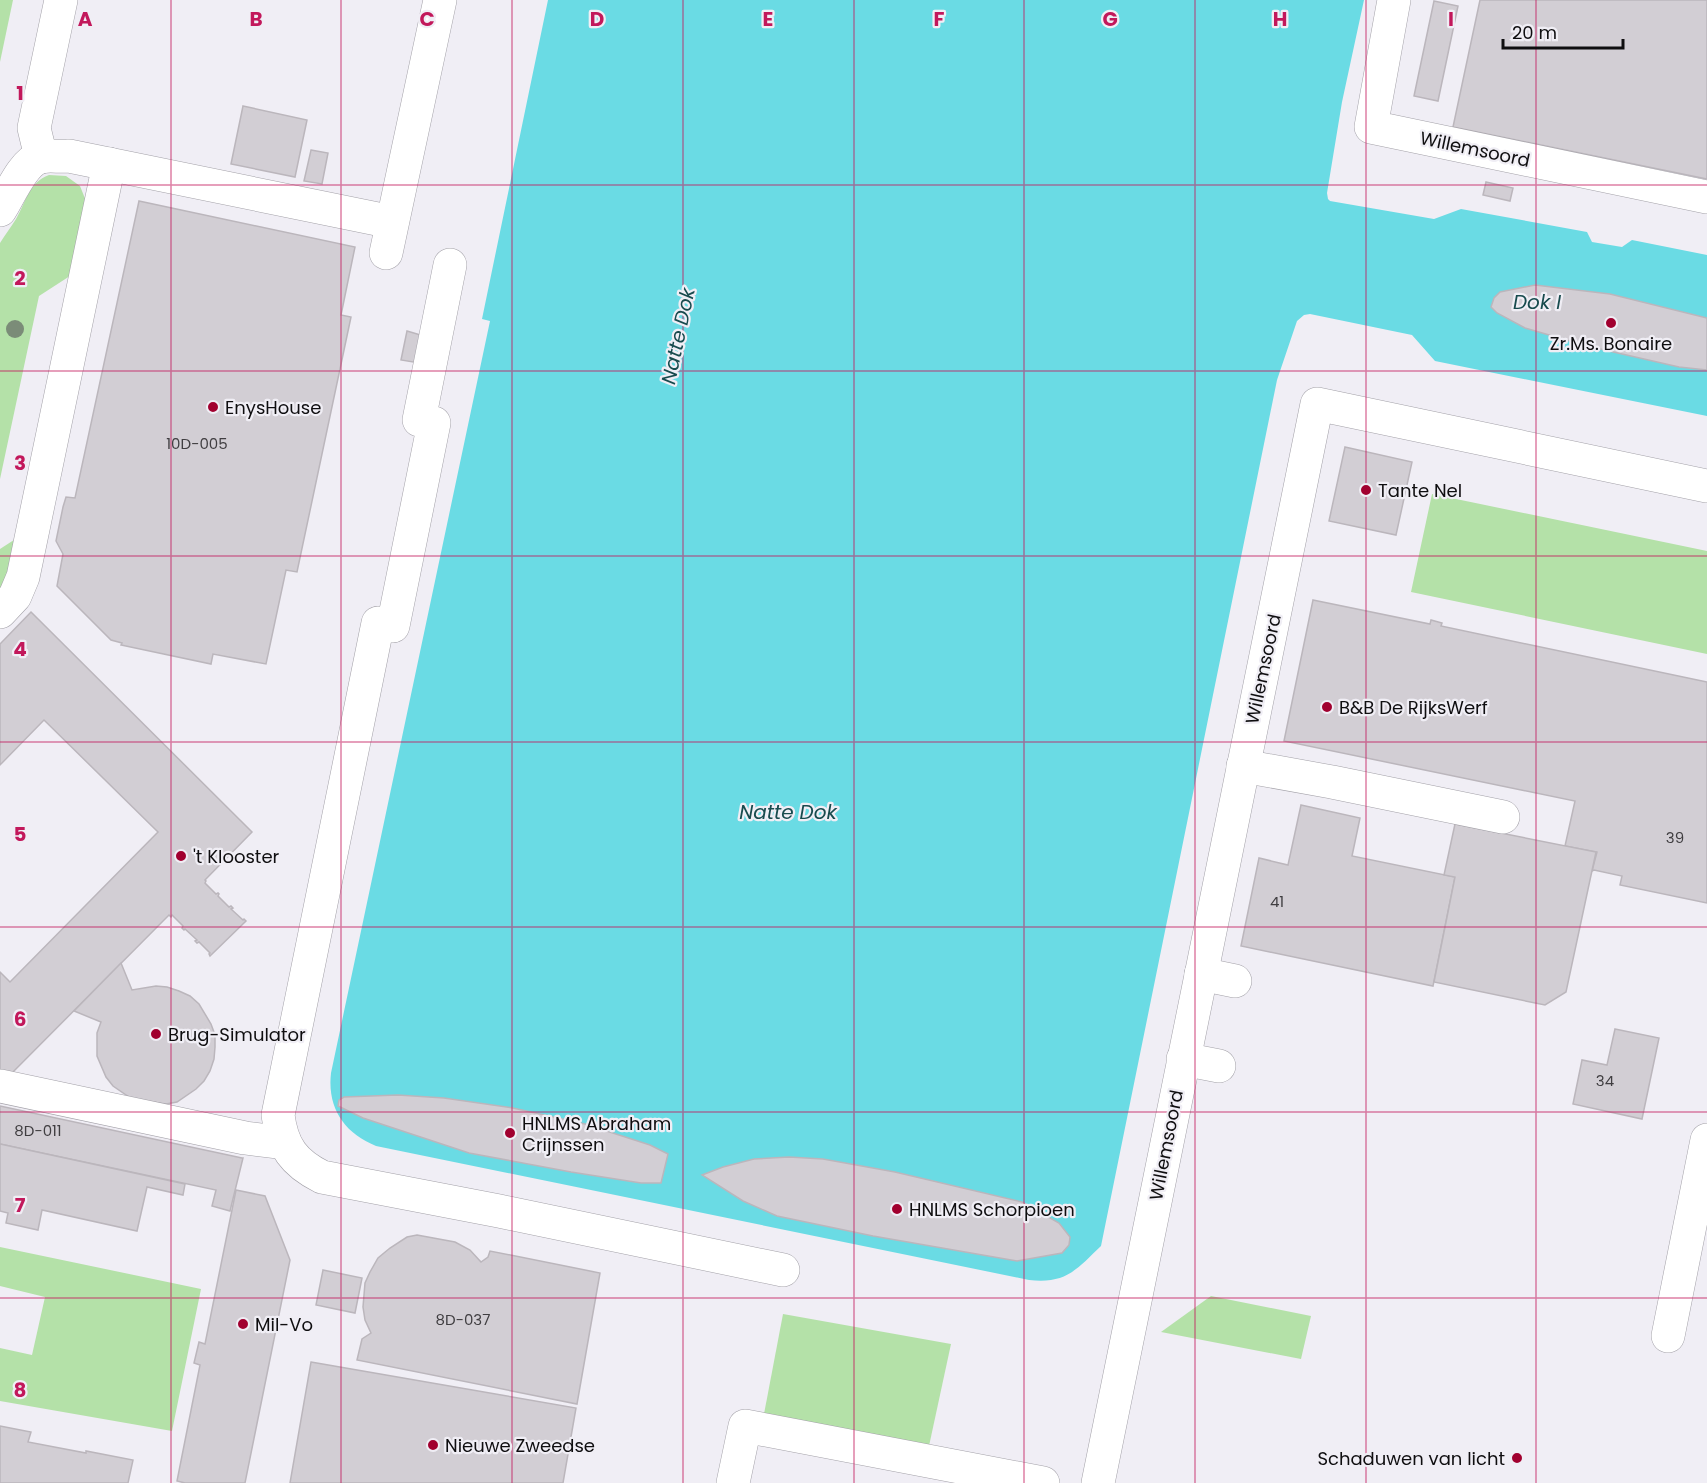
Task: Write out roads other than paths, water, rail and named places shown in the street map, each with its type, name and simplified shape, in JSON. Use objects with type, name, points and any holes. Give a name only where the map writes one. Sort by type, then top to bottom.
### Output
[{"type":"street","points":[[41,157],[34,128],[61,0]]},
{"type":"street","points":[[386,253],[440,0]]},
{"type":"street","name":"Willemsoord","points":[[1394,0],[1371,128],[1707,197]]},
{"type":"street","points":[[0,210],[20,175],[30,163],[41,157],[69,156],[392,222]]},
{"type":"street","points":[[0,612],[15,596],[23,577],[109,164]]},
{"type":"street","points":[[450,265],[419,420],[434,423],[393,626],[378,623],[278,1115],[280,1130],[292,1156],[305,1169],[322,1178],[499,1211],[783,1270]]},
{"type":"street","name":"Willemsoord","points":[[1098,1483],[1317,404],[1707,486]]},
{"type":"street","points":[[1243,766],[1503,817]]},
{"type":"street","points":[[1201,974],[1235,981]]},
{"type":"street","points":[[1183,1059],[1219,1066]]},
{"type":"street","points":[[0,1086],[245,1138],[285,1143]]},
{"type":"street","points":[[1668,1336],[1707,1140]]},
{"type":"street","points":[[733,1483],[745,1426],[1043,1483]]},
{"type":"water","name":"Natte Dok","points":[[548,0],[1364,0],[1342,102],[1327,193],[1330,201],[1434,219],[1461,209],[1587,232],[1592,242],[1622,247],[1632,240],[1707,255],[1707,416],[1435,361],[1412,335],[1310,314],[1304,315],[1297,321],[1277,380],[1101,1246],[1077,1268],[1061,1277],[1042,1281],[1029,1280],[376,1146],[355,1134],[340,1118],[335,1108],[330,1086],[331,1073],[490,321],[482,319]]},
{"type":"place","name":"Zr.Ms. Bonaire","points":[[1611,323]]},
{"type":"place","name":"EnysHouse","points":[[213,407]]},
{"type":"place","name":"Tante Nel","points":[[1366,490]]},
{"type":"place","name":"B&B De RijksWerf","points":[[1327,707]]},
{"type":"place","name":"'t Klooster","points":[[181,856]]},
{"type":"place","name":"Brug-Simulator","points":[[156,1034]]},
{"type":"place","name":"HNLMS Abraham Crijnssen","points":[[510,1133]]},
{"type":"place","name":"HNLMS Schorpioen","points":[[897,1209]]},
{"type":"place","name":"Mil-Vo","points":[[243,1324]]},
{"type":"place","name":"Nieuwe Zweedse","points":[[433,1445]]},
{"type":"place","name":"Schaduwen van licht","points":[[1517,1458]]},
{"type":"water label","name":"Dok I","points":[[1537,302]]}]
